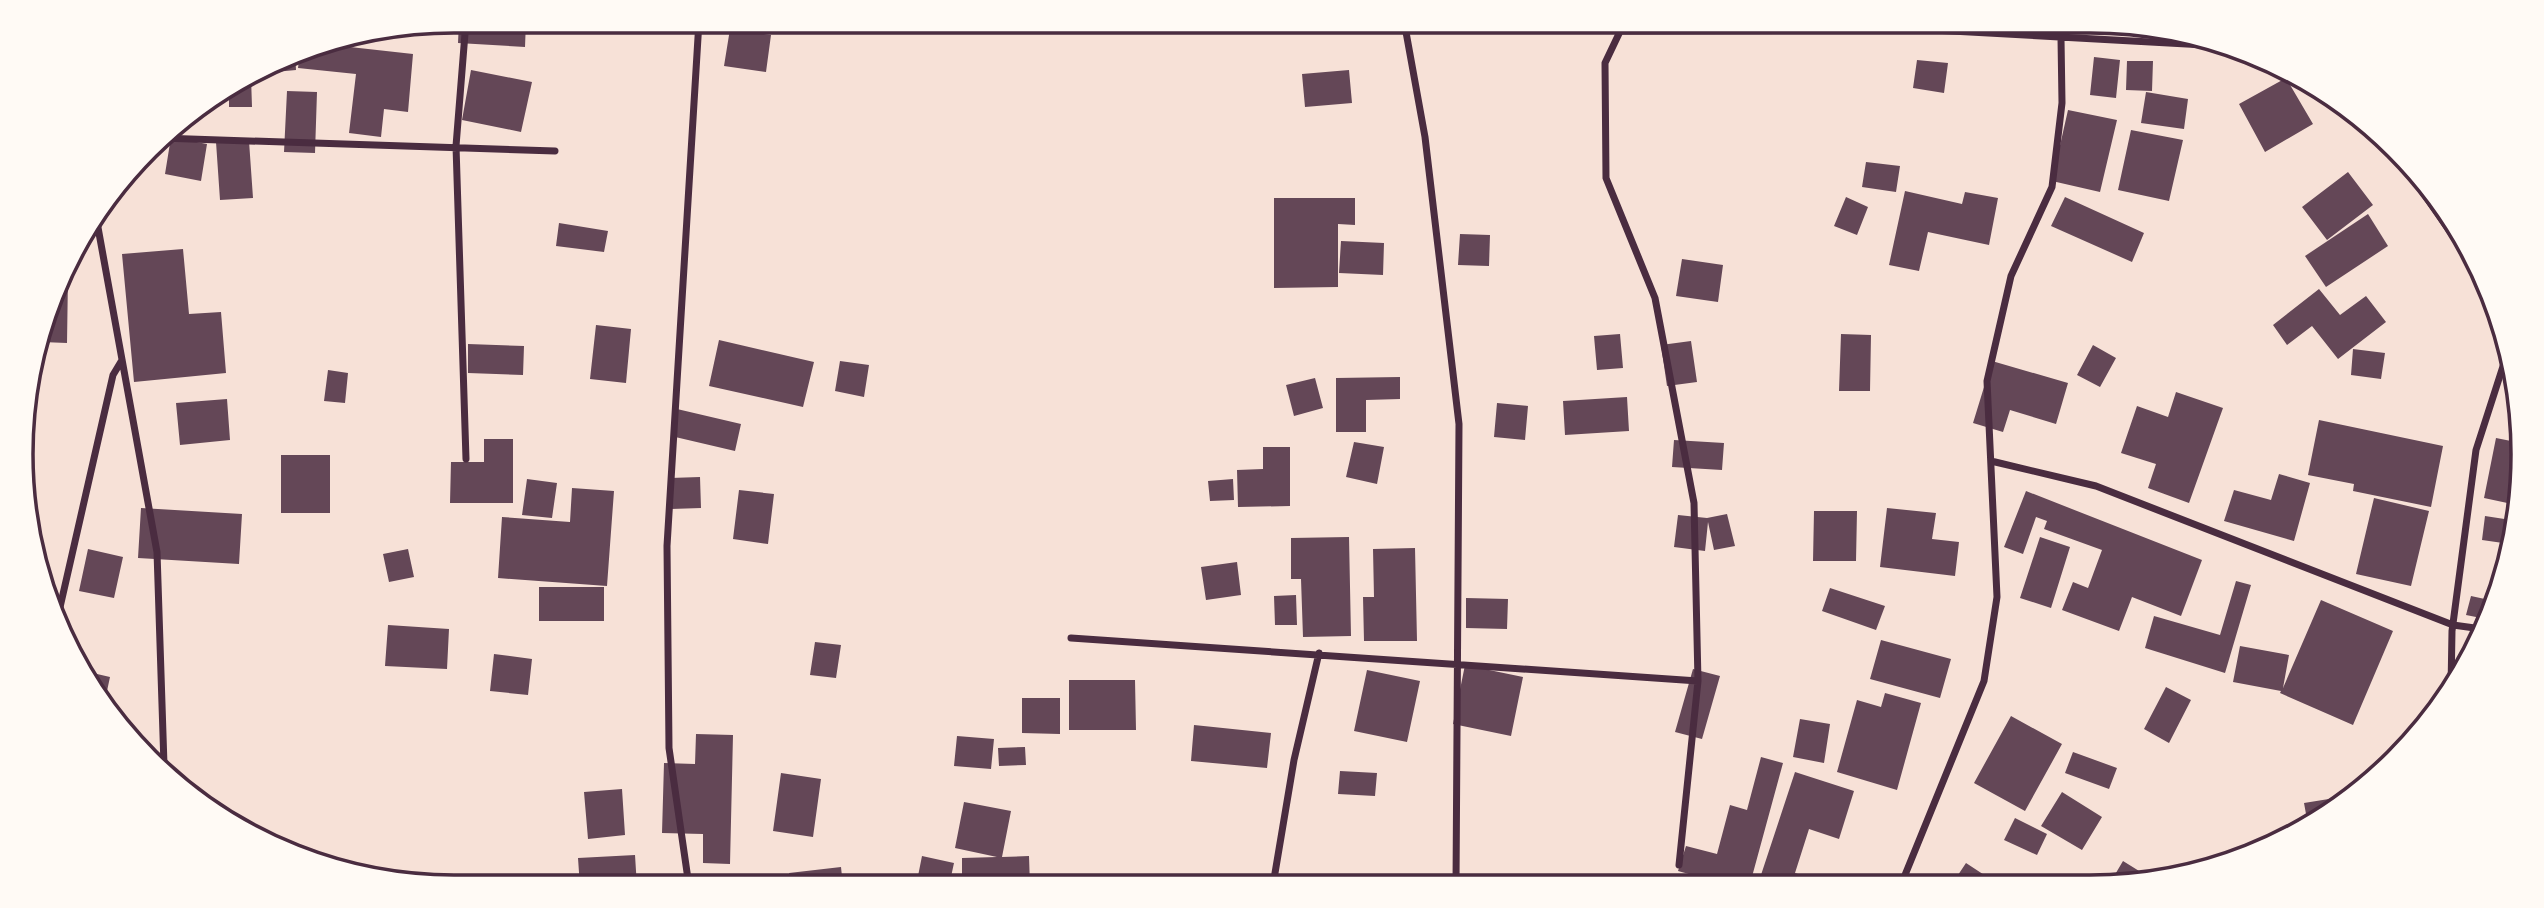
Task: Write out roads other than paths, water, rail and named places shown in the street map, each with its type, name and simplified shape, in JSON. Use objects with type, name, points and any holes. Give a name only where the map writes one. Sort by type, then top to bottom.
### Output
[{"type":"street","points":[[465,33],[456,146],[466,459]]},
{"type":"street","points":[[687,875],[669,748],[667,546],[698,33]]},
{"type":"street","points":[[1406,33],[1425,137],[1459,424],[1456,875]]},
{"type":"street","points":[[1619,33],[1605,63],[1606,178],[1655,298],[1694,503],[1698,681],[1679,865]]},
{"type":"street","points":[[1981,33],[2184,44]]},
{"type":"street","points":[[1905,875],[1984,681],[1997,597],[1987,381],[2011,276],[2052,187],[2062,103],[2061,38]]},
{"type":"street","points":[[177,138],[555,151]]},
{"type":"street","points":[[98,230],[157,552],[164,759]]},
{"type":"street","points":[[61,603],[113,375],[122,360]]},
{"type":"street","points":[[2452,668],[2453,625],[2476,450],[2502,367]]},
{"type":"street","points":[[1991,461],[2096,486],[2453,625],[2473,628]]},
{"type":"street","points":[[1071,638],[1698,681]]},
{"type":"street","points":[[1275,875],[1294,760],[1319,653]]}]
